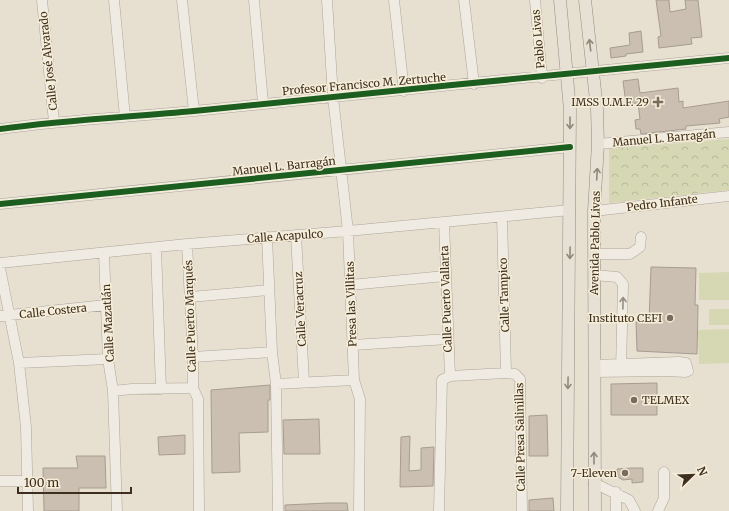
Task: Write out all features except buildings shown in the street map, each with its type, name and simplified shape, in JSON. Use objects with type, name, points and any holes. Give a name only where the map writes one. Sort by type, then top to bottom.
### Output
[{"type":"main road","points":[[560,0],[570,110],[567,511]]},
{"type":"main road","name":"Avenida Pablo Livas","points":[[585,0],[594,71],[598,144],[594,211],[595,511]]},
{"type":"street","name":"Calle José Alvarado","points":[[42,0],[54,122]]},
{"type":"street","points":[[114,0],[125,117]]},
{"type":"street","points":[[182,0],[194,111]]},
{"type":"street","points":[[254,0],[264,103]]},
{"type":"street","name":"Presa las Villitas","points":[[327,0],[333,97],[348,231],[354,380],[360,399],[359,511]]},
{"type":"street","points":[[394,0],[404,91]]},
{"type":"street","points":[[464,0],[474,84]]},
{"type":"street","name":"Pablo Livas","points":[[535,0],[542,78]]},
{"type":"street","name":"Profesor Francisco M. Zertuche","points":[[0,129],[54,122],[194,111],[264,103],[542,78],[594,71],[729,58]]},
{"type":"street","name":"Manuel L. Barragán","points":[[598,144],[729,132]]},
{"type":"street","name":"Manuel L. Barragán","points":[[0,204],[570,147]]},
{"type":"street","name":"Pedro Infante","points":[[594,211],[729,196]]},
{"type":"street","name":"Calle Acapulco","points":[[0,263],[187,244],[348,231],[570,210]]},
{"type":"street","name":"Calle Tampico","points":[[502,217],[506,373]]},
{"type":"street","name":"Calle Puerto Vallarta","points":[[439,511],[448,338],[444,222]]},
{"type":"street","name":"Calle Veracruz","points":[[296,235],[304,382]]},
{"type":"street","points":[[267,237],[272,352],[276,384],[278,511]]},
{"type":"street","points":[[595,254],[630,254],[640,247],[641,237]]},
{"type":"street","name":"Calle Puerto Marqués","points":[[187,244],[193,357],[193,388],[198,399],[199,511]]},
{"type":"street","points":[[156,248],[161,389]]},
{"type":"street","name":"Calle Mazatlán","points":[[104,253],[108,358],[114,392],[117,511]]},
{"type":"street","points":[[0,268],[4,316],[19,363],[26,427],[28,511]]},
{"type":"street","points":[[594,274],[618,277],[623,284],[621,368]]},
{"type":"street","points":[[350,285],[445,276]]},
{"type":"street","points":[[190,297],[269,290]]},
{"type":"street","name":"Calle Costera","points":[[4,316],[106,305]]},
{"type":"street","points":[[353,344],[448,338]]},
{"type":"street","points":[[193,357],[272,352]]},
{"type":"street","points":[[19,363],[108,358]]},
{"type":"street","points":[[594,368],[688,371],[686,363],[679,362],[621,368]]},
{"type":"street","points":[[446,378],[506,373]]},
{"type":"street","name":"Calle Presa Salinillas","points":[[506,373],[515,374],[520,379],[522,511]]},
{"type":"street","points":[[276,384],[354,380]]},
{"type":"street","points":[[114,392],[193,388]]},
{"type":"street","points":[[658,511],[664,498],[664,472]]},
{"type":"street","points":[[0,481],[28,481]]},
{"type":"street","points":[[594,483],[616,492],[629,500],[635,511]]},
{"type":"street","points":[[616,492],[616,511]]},
{"type":"green space","points":[[729,139],[729,190],[609,203],[609,149]]},
{"type":"green space","points":[[729,272],[729,300],[699,300],[699,273]]},
{"type":"green space","points":[[709,309],[729,309],[729,325],[709,325]]},
{"type":"green space","points":[[729,329],[729,363],[699,364],[698,330]]},
{"type":"cycle path","points":[[0,129],[49,123],[194,111],[729,58]]},
{"type":"cycle path","points":[[0,204],[570,147]]},
{"type":"place","name":"IMSS U.M.F. 29","points":[[658,102]]},
{"type":"place","name":"Instituto CEFI","points":[[670,318]]},
{"type":"place","name":"TELMEX","points":[[634,400]]},
{"type":"place","name":"7-Eleven","points":[[625,473]]}]
